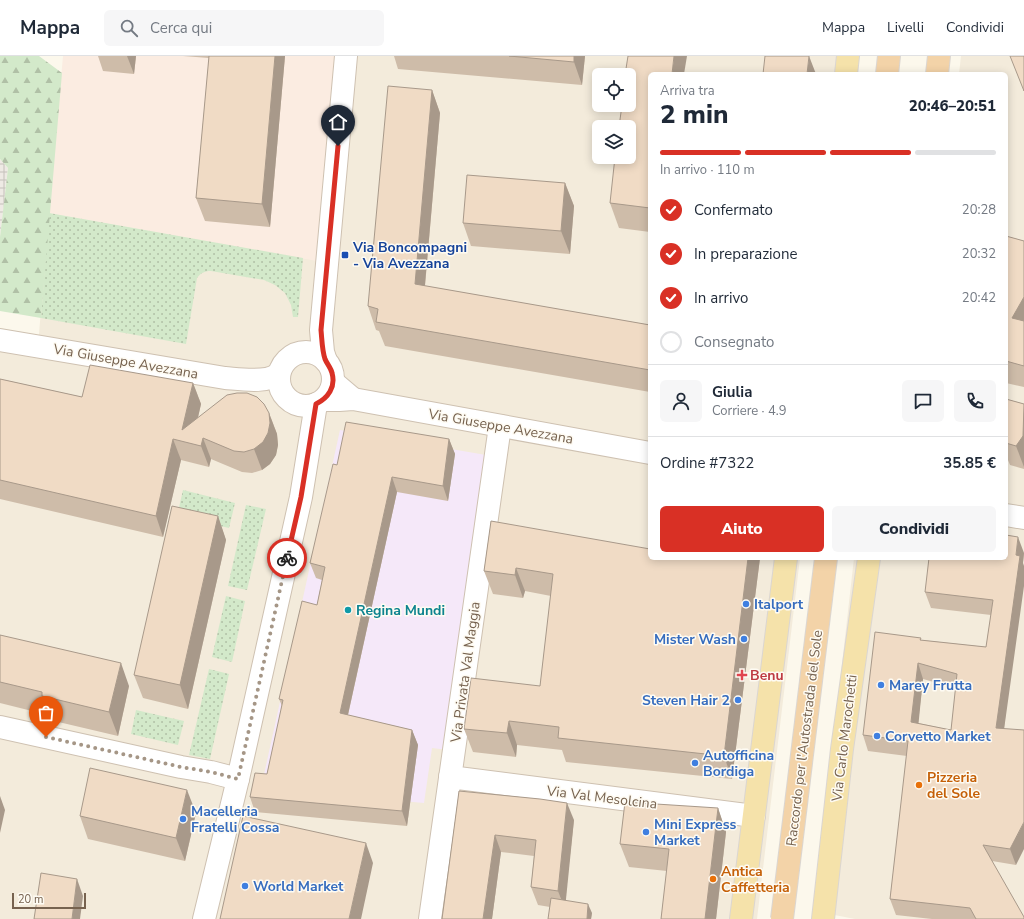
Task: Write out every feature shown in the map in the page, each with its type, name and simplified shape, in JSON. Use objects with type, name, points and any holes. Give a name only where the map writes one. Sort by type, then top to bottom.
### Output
[{"type":"highway","points":[[886,72],[889,56]]},
{"type":"highway","points":[[937,72],[939,56]]},
{"type":"highway","name":"Raccordo per l'Autostrada del Sole","points":[[782,919],[826,560]]},
{"type":"main road","points":[[846,72],[848,56]]},
{"type":"main road","points":[[741,919],[786,560]]},
{"type":"main road","name":"Via Carlo Marochetti","points":[[823,919],[842,749],[869,560]]},
{"type":"street","points":[[204,919],[238,779],[324,396],[332,373],[323,352],[321,330],[346,56]]},
{"type":"street","name":"Via Giuseppe Avezzana","points":[[0,340],[225,378],[252,380],[276,376],[280,382]]},
{"type":"street","points":[[324,396],[309,406],[301,406],[293,403],[285,397],[280,382],[283,364],[297,353],[309,352],[317,354],[326,361]]},
{"type":"street","name":"Via Giuseppe Avezzana","points":[[324,396],[353,399],[648,453]]},
{"type":"street","name":"Via Privata Val Maggia","points":[[430,919],[500,426]]},
{"type":"street","points":[[1008,515],[1024,518]]},
{"type":"street","points":[[0,727],[238,779]]},
{"type":"street","name":"Via Val Mesolcina","points":[[450,777],[754,816]]},
{"type":"shaded area","points":[[63,56],[346,56],[328,263],[49,213]]},
{"type":"shaded area","points":[[346,56],[854,56],[852,72],[648,72],[648,560],[800,560],[757,919],[0,919],[0,340],[38,346],[49,213],[327,262]]},
{"type":"shaded area","points":[[961,56],[1024,56],[1024,919],[855,919],[814,911],[854,560],[1008,560],[1008,72],[959,72]]},
{"type":"shaded area","points":[[0,159],[8,168],[0,237]]},
{"type":"shaded area","points":[[340,430],[486,455],[448,750],[432,748],[424,803],[261,788]]},
{"type":"green space","points":[[0,56],[39,56],[62,73],[41,318],[0,311],[0,237],[8,168],[0,159]]},
{"type":"green space","points":[[49,213],[303,258],[298,317],[293,317],[291,305],[285,293],[275,285],[264,280],[206,271],[197,278],[186,344],[41,318]]},
{"type":"green space","points":[[183,490],[235,503],[229,528],[177,516]]},
{"type":"green space","points":[[246,505],[266,509],[247,590],[228,586]]},
{"type":"green space","points":[[226,596],[245,601],[232,662],[212,657]]},
{"type":"green space","points":[[209,669],[229,674],[210,759],[189,755]]},
{"type":"green space","points":[[136,710],[184,721],[178,745],[131,734]]},
{"type":"building","points":[[209,56],[275,56],[262,204],[196,198]]},
{"type":"building","points":[[509,56],[574,56],[574,62]]},
{"type":"building","points":[[628,56],[674,56],[672,72],[648,72],[648,208],[610,203],[614,164],[636,164],[636,120],[620,120],[621,112],[636,112],[636,68],[626,68]]},
{"type":"building","points":[[765,56],[809,56],[807,72],[763,72]]},
{"type":"building","points":[[1010,56],[1024,56],[1024,91]]},
{"type":"building","points":[[388,86],[432,90],[415,284],[648,325],[648,370],[376,322],[378,309],[368,306]]},
{"type":"building","points":[[467,175],[565,183],[561,231],[463,223]]},
{"type":"building","points":[[1008,237],[1024,241],[1024,297],[1012,318],[1024,321],[1024,366],[1008,362]]},
{"type":"building","points":[[90,365],[193,383],[182,430],[227,395],[247,393],[257,397],[264,404],[269,413],[270,423],[268,433],[263,442],[254,449],[244,452],[234,451],[203,438],[201,446],[173,439],[156,516],[0,480],[0,379],[82,397]]},
{"type":"building","points":[[1008,400],[1024,404],[1023,436],[1016,446],[1008,444]]},
{"type":"building","name":"Regina Mundi","points":[[346,422],[449,439],[443,486],[392,477],[340,713],[412,730],[402,811],[250,797],[255,773],[267,774],[283,700],[279,699],[302,601],[317,605],[325,567],[310,563],[333,464],[337,465]]},
{"type":"building","points":[[172,506],[218,516],[180,685],[134,675]]},
{"type":"building","points":[[491,521],[648,549],[648,560],[748,560],[724,756],[558,738],[559,727],[509,721],[507,733],[464,729],[471,678],[540,686],[553,574],[516,568],[515,575],[484,571]]},
{"type":"building","points":[[1008,535],[1018,537],[1016,555],[1020,556],[996,728],[1024,730],[1024,822],[1010,849],[983,845],[1024,919],[976,919],[970,908],[890,899],[908,741],[863,735],[875,632],[921,638],[920,640],[986,647],[993,600],[925,592],[929,560],[1008,560]],"holes":[[[918,663],[957,674],[951,730],[911,722]]]},
{"type":"building","points":[[0,635],[121,663],[109,712],[42,696],[42,692],[0,682]]},
{"type":"building","points":[[90,768],[187,790],[176,838],[80,816]]},
{"type":"building","points":[[459,791],[567,803],[558,891],[531,887],[536,840],[495,835],[483,919],[442,919]]},
{"type":"building","points":[[625,802],[718,808],[705,919],[661,919],[669,849],[620,844]]},
{"type":"building","points":[[243,816],[366,843],[349,919],[220,919]]},
{"type":"building","points":[[41,873],[77,879],[72,919],[34,919]]},
{"type":"building","points":[[551,898],[588,904],[587,919],[548,919]]},
{"type":"way so far","points":[[46,737],[238,779],[287,558]]},
{"type":"place","name":"Via Boncompagni - Via Avezzana","points":[[345,255]]},
{"type":"place","name":"Italport","points":[[746,604]]},
{"type":"place","name":"Regina Mundi","points":[[348,610]]},
{"type":"place","name":"Mister Wash","points":[[744,639]]},
{"type":"place","name":"Benu","points":[[742,675]]},
{"type":"place","name":"Marey Frutta","points":[[881,685]]},
{"type":"place","name":"Steven Hair 2","points":[[738,700]]},
{"type":"place","name":"Corvetto Market","points":[[877,736]]},
{"type":"place","name":"Autofficina Bordiga","points":[[695,763]]},
{"type":"place","name":"Pizzeria del Sole","points":[[919,785]]},
{"type":"place","name":"Macelleria Fratelli Cossa","points":[[183,819]]},
{"type":"place","name":"Mini Express Market","points":[[646,832]]},
{"type":"place","name":"Antica Caffetteria","points":[[713,879]]},
{"type":"place","name":"World Market","points":[[245,886]]},
{"type":"route","points":[[287,558],[301,497],[316,404],[324,400],[328,395],[333,382],[332,373],[323,352],[321,330],[338,146]]}]
